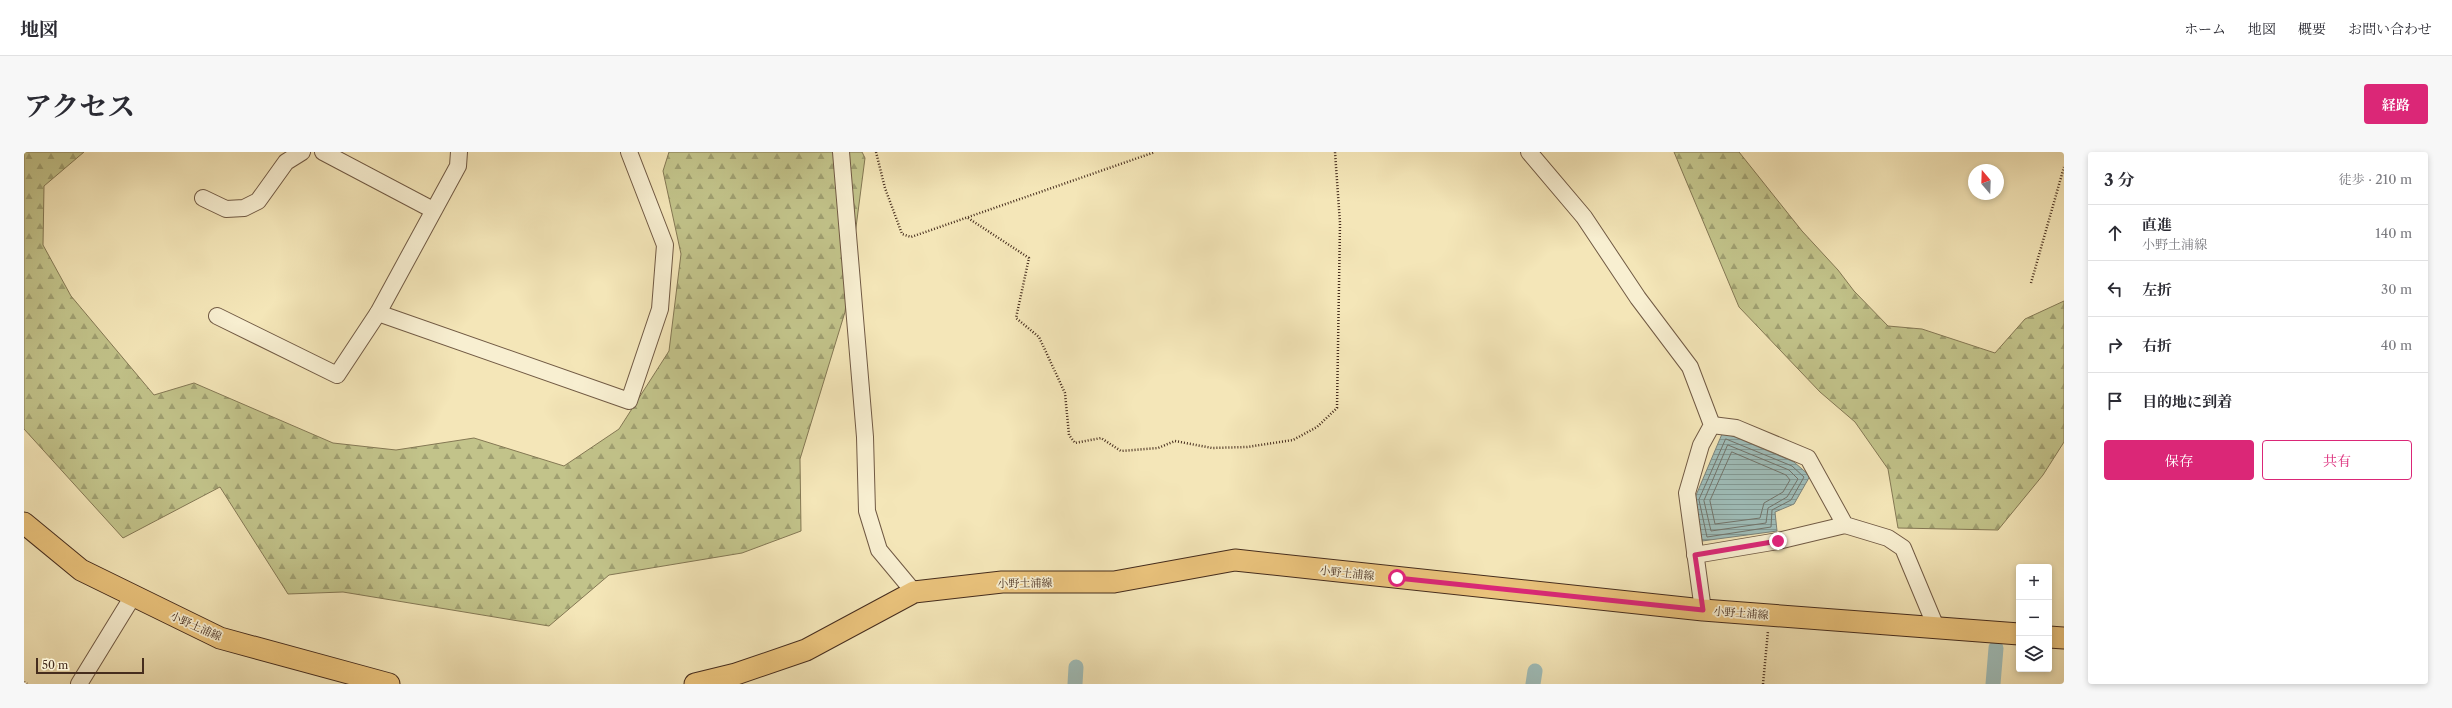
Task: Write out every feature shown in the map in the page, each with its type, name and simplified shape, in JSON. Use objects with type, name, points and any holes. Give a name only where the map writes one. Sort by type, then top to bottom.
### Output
[{"type":"main road","name":"小野土浦線","points":[[24,523],[81,570],[220,638],[389,684]]},
{"type":"main road","name":"小野土浦線","points":[[694,684],[736,674],[806,650],[914,592],[1002,582],[1114,582],[1235,560],[1703,610],[2016,634]]},
{"type":"main road","points":[[2052,637],[2064,638]]},
{"type":"street","points":[[203,198],[226,209],[244,208],[258,201],[286,162],[302,152]]},
{"type":"street","points":[[323,152],[434,210]]},
{"type":"street","points":[[218,316],[337,375],[378,313],[458,166],[459,152]]},
{"type":"street","points":[[378,313],[630,401],[660,309],[665,245],[629,152]]},
{"type":"street","points":[[841,152],[865,437],[867,511],[879,550],[914,592]]},
{"type":"street","points":[[1529,152],[1584,217],[1638,298],[1690,367],[1712,425],[1701,445],[1687,493],[1703,610]]},
{"type":"street","points":[[1712,425],[1736,428],[1808,458],[1845,524]]},
{"type":"street","points":[[1695,555],[1778,541],[1845,524],[1888,538],[1903,548],[1936,627]]},
{"type":"street","points":[[79,684],[133,596]]},
{"type":"path","points":[[876,152],[885,188],[902,234],[911,237],[1155,152]]},
{"type":"path","points":[[968,218],[1029,258],[1016,318],[1039,337],[1065,393],[1069,435],[1075,443],[1101,438],[1122,451],[1158,448],[1175,441],[1212,448],[1247,447],[1293,440],[1317,427],[1337,408],[1340,223],[1335,152]]},
{"type":"path","points":[[2031,283],[2064,167]]},
{"type":"path","points":[[1763,684],[1770,614]]},
{"type":"green space","points":[[24,152],[84,152],[44,186],[43,245],[71,296],[154,395],[194,383],[333,443],[396,450],[474,438],[564,466],[619,429],[669,351],[681,254],[663,171],[669,152],[862,152],[865,158],[845,312],[800,459],[801,531],[742,553],[609,575],[549,626],[343,592],[288,594],[220,487],[123,538],[24,429]]},
{"type":"green space","points":[[1674,152],[1739,152],[1802,231],[1838,270],[1854,291],[1888,326],[1922,329],[1995,353],[2025,319],[2064,301],[2064,442],[2043,475],[1998,530],[1898,528],[1888,469],[1855,422],[1820,392],[1739,307]]},
{"type":"water","points":[[1722,434],[1730,435],[1794,462],[1810,476],[1794,504],[1775,512],[1777,531],[1702,541],[1694,500]]},
{"type":"waterway","points":[[1993,684],[1996,648]]},
{"type":"waterway","points":[[1075,684],[1076,667]]},
{"type":"waterway","points":[[1533,684],[1535,671]]},
{"type":"route","points":[[1397,578],[1703,610],[1695,555],[1778,541]]}]
